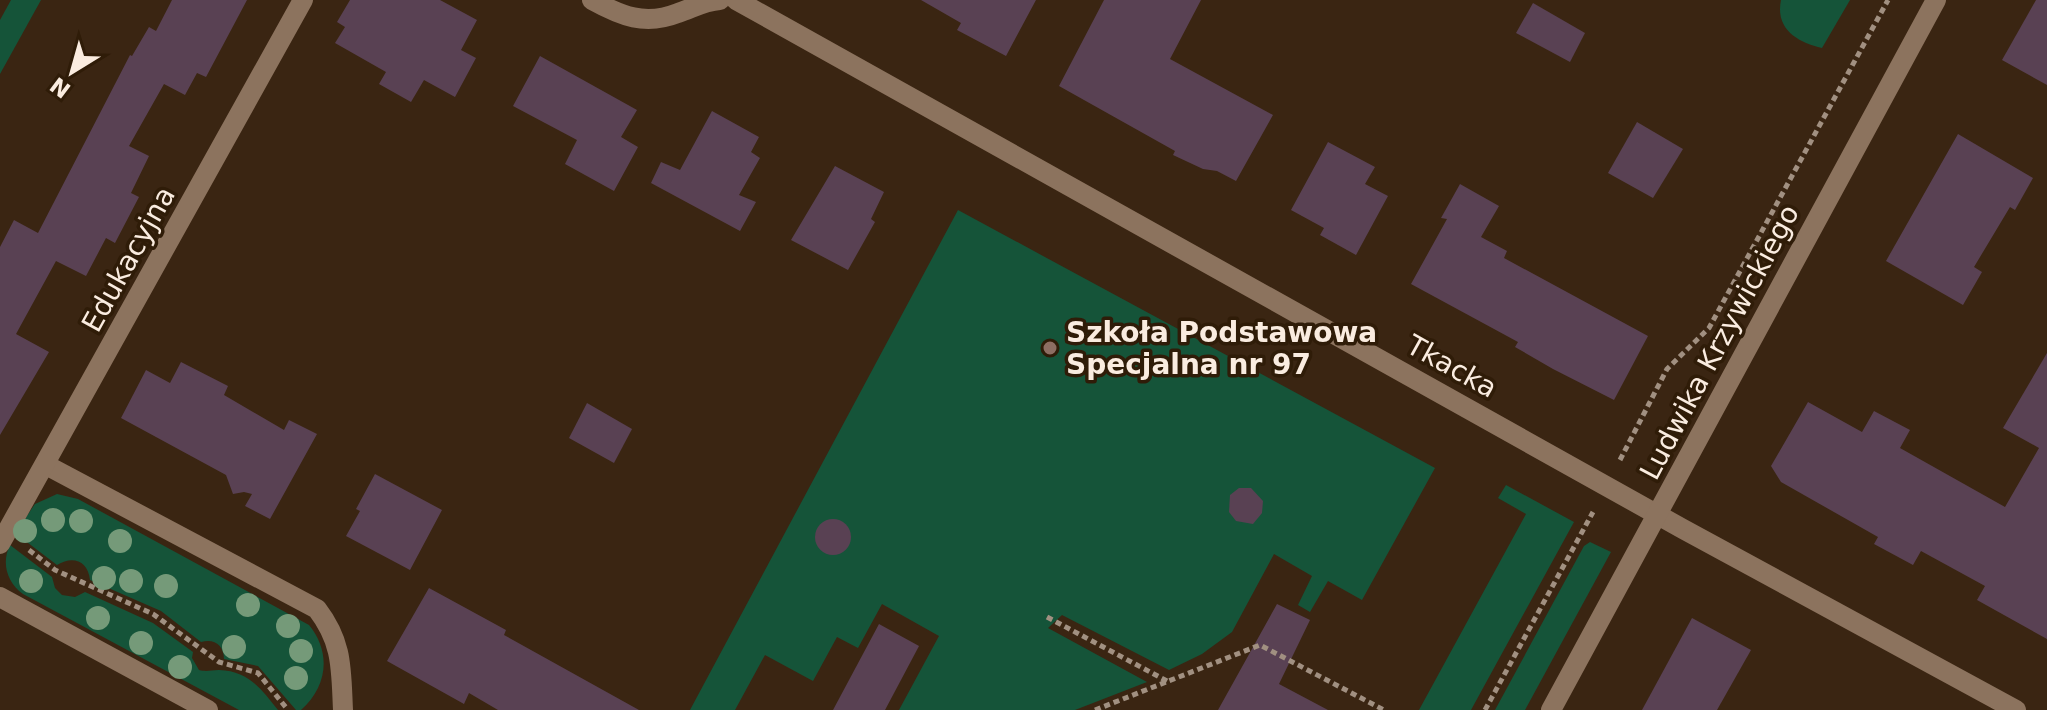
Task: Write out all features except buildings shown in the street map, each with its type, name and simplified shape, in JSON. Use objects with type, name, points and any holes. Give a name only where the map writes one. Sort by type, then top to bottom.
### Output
[{"type":"street","name":"Edukacyjna","points":[[0,544],[303,0]]},
{"type":"street","points":[[592,0],[626,17],[657,20],[705,2],[720,0]]},
{"type":"street","name":"Tkacka","points":[[736,0],[2016,710]]},
{"type":"street","name":"Ludwika Krzywickiego","points":[[1551,710],[1936,0]]},
{"type":"street","points":[[46,465],[317,609],[330,626],[338,645],[343,710]]},
{"type":"street","points":[[0,597],[208,710]]},
{"type":"path","points":[[1614,472],[1667,369],[1709,328],[1888,0]]},
{"type":"path","points":[[1485,710],[1597,504]]},
{"type":"path","points":[[11,524],[18,542],[55,570],[153,614],[219,662],[253,670],[288,710]]},
{"type":"path","points":[[1047,617],[1168,682]]},
{"type":"path","points":[[1095,710],[1260,645],[1384,710]]},
{"type":"green space","points":[[11,0],[41,0],[0,74],[0,20]]},
{"type":"green space","points":[[1781,0],[1850,0],[1822,48],[1790,33],[1781,19]]},
{"type":"green space","name":"Szkoła Podstawowa Specjalna nr 97","points":[[958,210],[1435,468],[1362,600],[1328,581],[1310,612],[1298,605],[1312,576],[1274,554],[1232,632],[1202,654],[1169,670],[1062,615],[1048,628],[1147,682],[1075,710],[899,710],[939,636],[882,604],[858,648],[837,637],[813,681],[765,655],[735,710],[690,710]]},
{"type":"green space","points":[[1506,485],[1574,522],[1471,710],[1419,710],[1526,514],[1498,498]]},
{"type":"green space","points":[[57,494],[78,499],[309,625],[321,647],[323,658],[321,680],[310,701],[301,710],[296,710],[258,666],[224,659],[217,644],[201,642],[161,611],[90,580],[86,568],[79,562],[69,560],[57,565],[15,533],[35,504]]},
{"type":"green space","points":[[1590,542],[1611,552],[1525,710],[1495,710],[1584,546]]},
{"type":"green space","points":[[10,545],[52,577],[55,588],[62,595],[75,597],[85,592],[153,623],[193,652],[192,658],[199,670],[229,671],[246,678],[260,688],[278,710],[239,710],[23,594],[7,572],[6,559]]},
{"type":"place","name":"Szkoła Podstawowa Specjalna nr 97","points":[[1050,348]]}]
